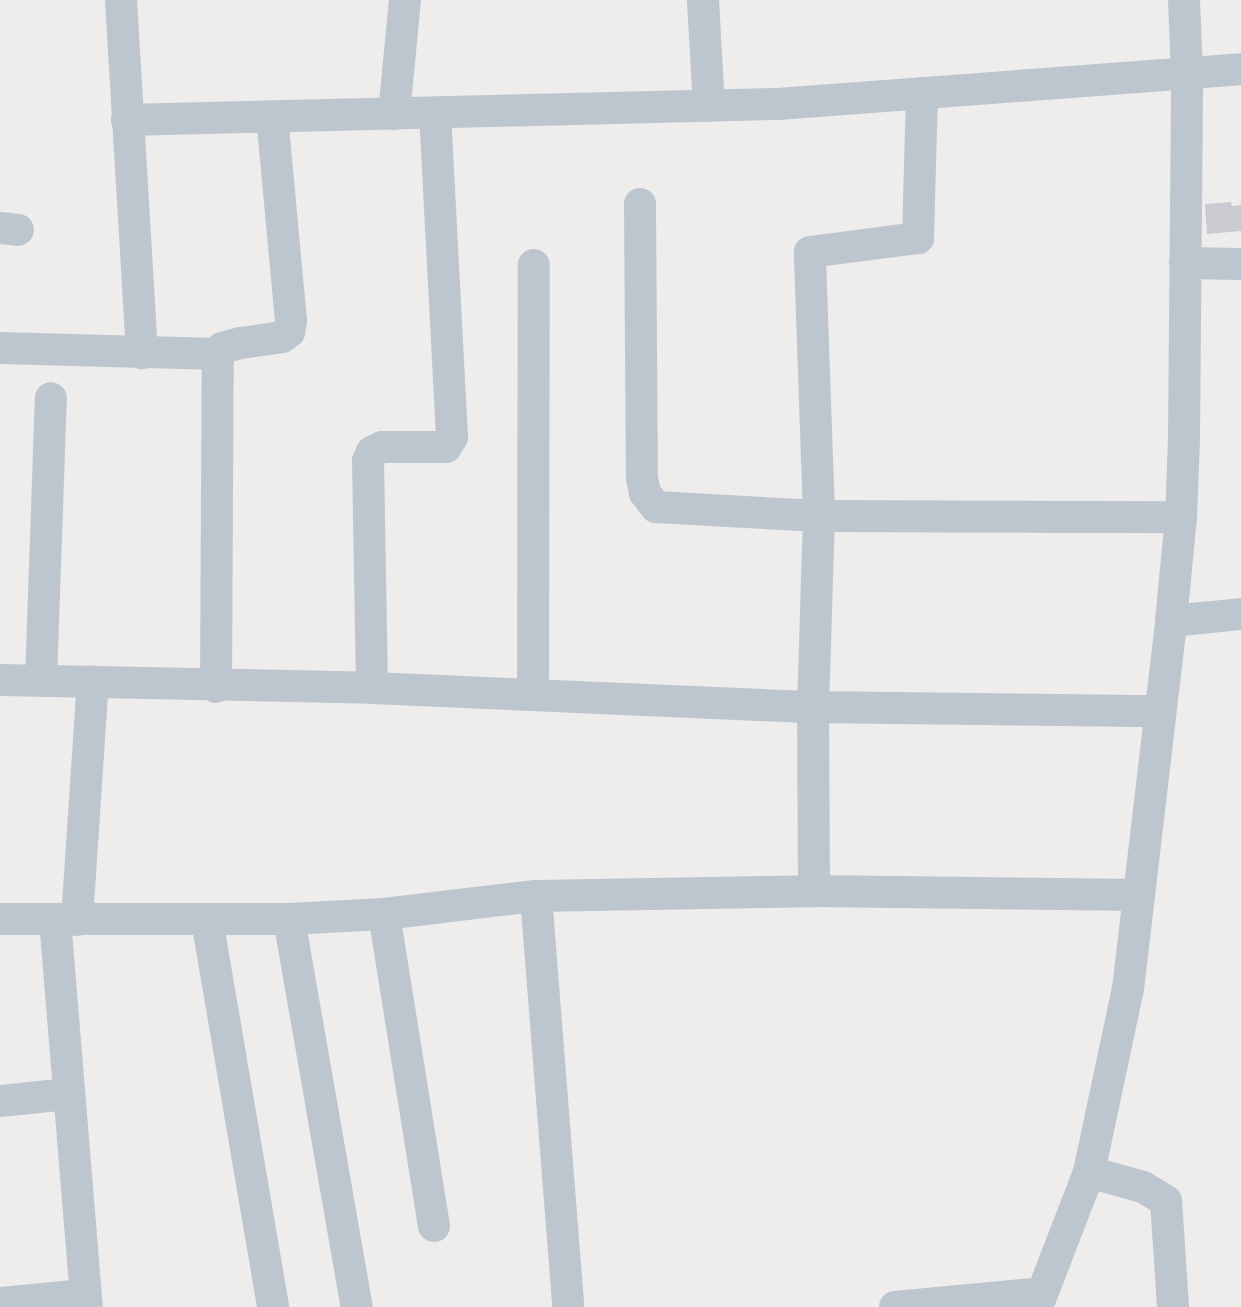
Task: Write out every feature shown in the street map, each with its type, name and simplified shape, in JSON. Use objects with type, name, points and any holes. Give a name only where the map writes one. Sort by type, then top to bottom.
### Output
[{"type":"street","points":[[121,0],[142,353]]},
{"type":"street","points":[[394,114],[405,0]]},
{"type":"street","points":[[704,0],[709,106]]},
{"type":"street","points":[[895,1307],[1039,1300],[1089,1172],[1128,989],[1181,517],[1187,72],[1184,0]]},
{"type":"street","points":[[127,120],[709,106],[922,93],[1241,69]]},
{"type":"street","points":[[814,891],[813,706],[819,516],[810,252],[918,238],[922,93]]},
{"type":"street","points":[[372,688],[368,461],[372,452],[382,447],[446,447],[452,437],[435,112]]},
{"type":"street","points":[[216,687],[218,354],[222,348],[282,337],[289,332],[291,321],[272,118]]},
{"type":"street","points":[[640,204],[642,478],[648,500],[656,507],[670,510],[819,516],[1181,517]]},
{"type":"street","points":[[1185,263],[1241,264]]},
{"type":"street","points":[[533,695],[534,265]]},
{"type":"street","points":[[0,348],[218,354]]},
{"type":"street","points":[[41,680],[51,398]]},
{"type":"street","points":[[1171,621],[1241,614]]},
{"type":"street","points":[[0,680],[216,687],[372,688],[813,706],[1160,711]]},
{"type":"street","points":[[0,1303],[86,1301],[68,1094],[66,920],[93,682]]},
{"type":"street","points":[[0,919],[290,919],[384,914],[536,896],[814,891],[1138,895]]},
{"type":"street","points":[[536,896],[568,1307]]},
{"type":"street","points":[[384,914],[434,1226]]},
{"type":"street","points":[[290,919],[357,1307]]},
{"type":"street","points":[[207,920],[273,1307]]},
{"type":"street","points":[[0,1101],[68,1094]]},
{"type":"street","points":[[1089,1172],[1143,1187],[1166,1202],[1173,1307]]},
{"type":"building","points":[[1231,202],[1232,206],[1241,205],[1241,231],[1207,234],[1205,204]]}]
